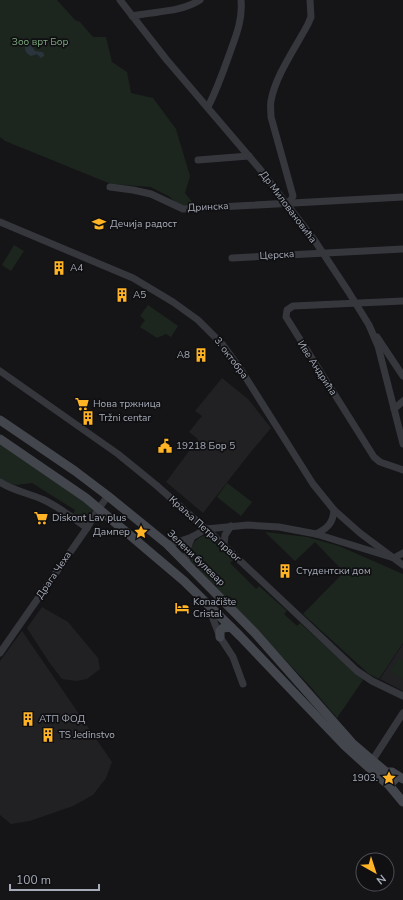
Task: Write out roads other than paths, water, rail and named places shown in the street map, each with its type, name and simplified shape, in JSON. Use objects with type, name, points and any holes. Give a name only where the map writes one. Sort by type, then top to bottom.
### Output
[{"type":"street","name":"Др Миловановића","points":[[120,0],[287,203],[323,253],[355,303],[369,325],[382,358],[403,444]]},
{"type":"street","points":[[132,16],[176,10],[190,6],[200,0]]},
{"type":"street","points":[[208,107],[237,34],[241,13],[241,0]]},
{"type":"street","points":[[287,203],[293,196],[271,117],[270,103],[272,94],[284,68],[311,17],[310,0]]},
{"type":"street","points":[[198,160],[249,156]]},
{"type":"street","name":"Дринска","points":[[110,187],[151,194],[184,209],[403,197]]},
{"type":"street","name":"3. октобра","points":[[1,223],[133,278],[173,302],[198,320],[223,345],[242,370],[313,484],[334,510],[360,533],[403,565]]},
{"type":"street","name":"Церска","points":[[232,258],[403,249]]},
{"type":"street","points":[[355,303],[403,301]]},
{"type":"street","name":"Иве Андрића","points":[[355,303],[293,306],[286,310],[286,319],[374,457],[380,462],[403,470]]},
{"type":"street","points":[[369,325],[403,376]]},
{"type":"street","name":"Краља Петра првог","points":[[0,371],[124,458],[224,545],[357,671],[372,681],[403,696]]},
{"type":"street","points":[[394,409],[403,401]]},
{"type":"street","name":"Зелени булевар","points":[[0,420],[108,496],[167,544],[269,648],[347,738],[392,778]]},
{"type":"street","name":"Зелени булевар","points":[[0,439],[99,508],[184,581],[206,601],[345,746],[403,786]]},
{"type":"street","points":[[0,482],[8,488],[32,494],[45,500],[87,528]]},
{"type":"street","name":"Драга Чеха","points":[[0,653],[108,496]]},
{"type":"street","points":[[316,534],[328,528],[332,522],[334,510]]},
{"type":"street","points":[[167,544],[192,538],[206,529],[248,525],[279,527],[316,534],[394,558],[403,553]]},
{"type":"street","points":[[224,545],[225,535],[231,526]]},
{"type":"street","points":[[187,564],[186,552],[192,538]]},
{"type":"street","points":[[206,601],[220,636],[233,657],[243,684]]},
{"type":"street","points":[[220,636],[220,631],[223,628],[231,627]]},
{"type":"street","points":[[372,761],[403,713]]},
{"type":"street","points":[[392,778],[403,794]]},
{"type":"street","points":[[392,778],[403,802]]},
{"type":"place","name":"Дечија радост","points":[[99,224]]},
{"type":"place","name":"A4","points":[[59,268]]},
{"type":"place","name":"A5","points":[[122,295]]},
{"type":"place","name":"A8","points":[[201,355]]},
{"type":"place","name":"Нова тржница","points":[[82,404]]},
{"type":"place","name":"Tržni centar","points":[[88,418]]},
{"type":"place","name":"19218 Бор 5","points":[[165,446]]},
{"type":"place","name":"Diskont Lav plus","points":[[41,518]]},
{"type":"place","name":"Дампер","points":[[141,532]]},
{"type":"place","name":"Студентски дом","points":[[285,571]]},
{"type":"place","name":"Konačište Cristal","points":[[182,608]]},
{"type":"place","name":"АТП ФОД","points":[[28,719]]},
{"type":"place","name":"TS Jedinstvo","points":[[48,735]]},
{"type":"place","name":"1903.","points":[[389,778]]},
{"type":"park label","name":"Зоо врт Бор","points":[[40,42]]}]
